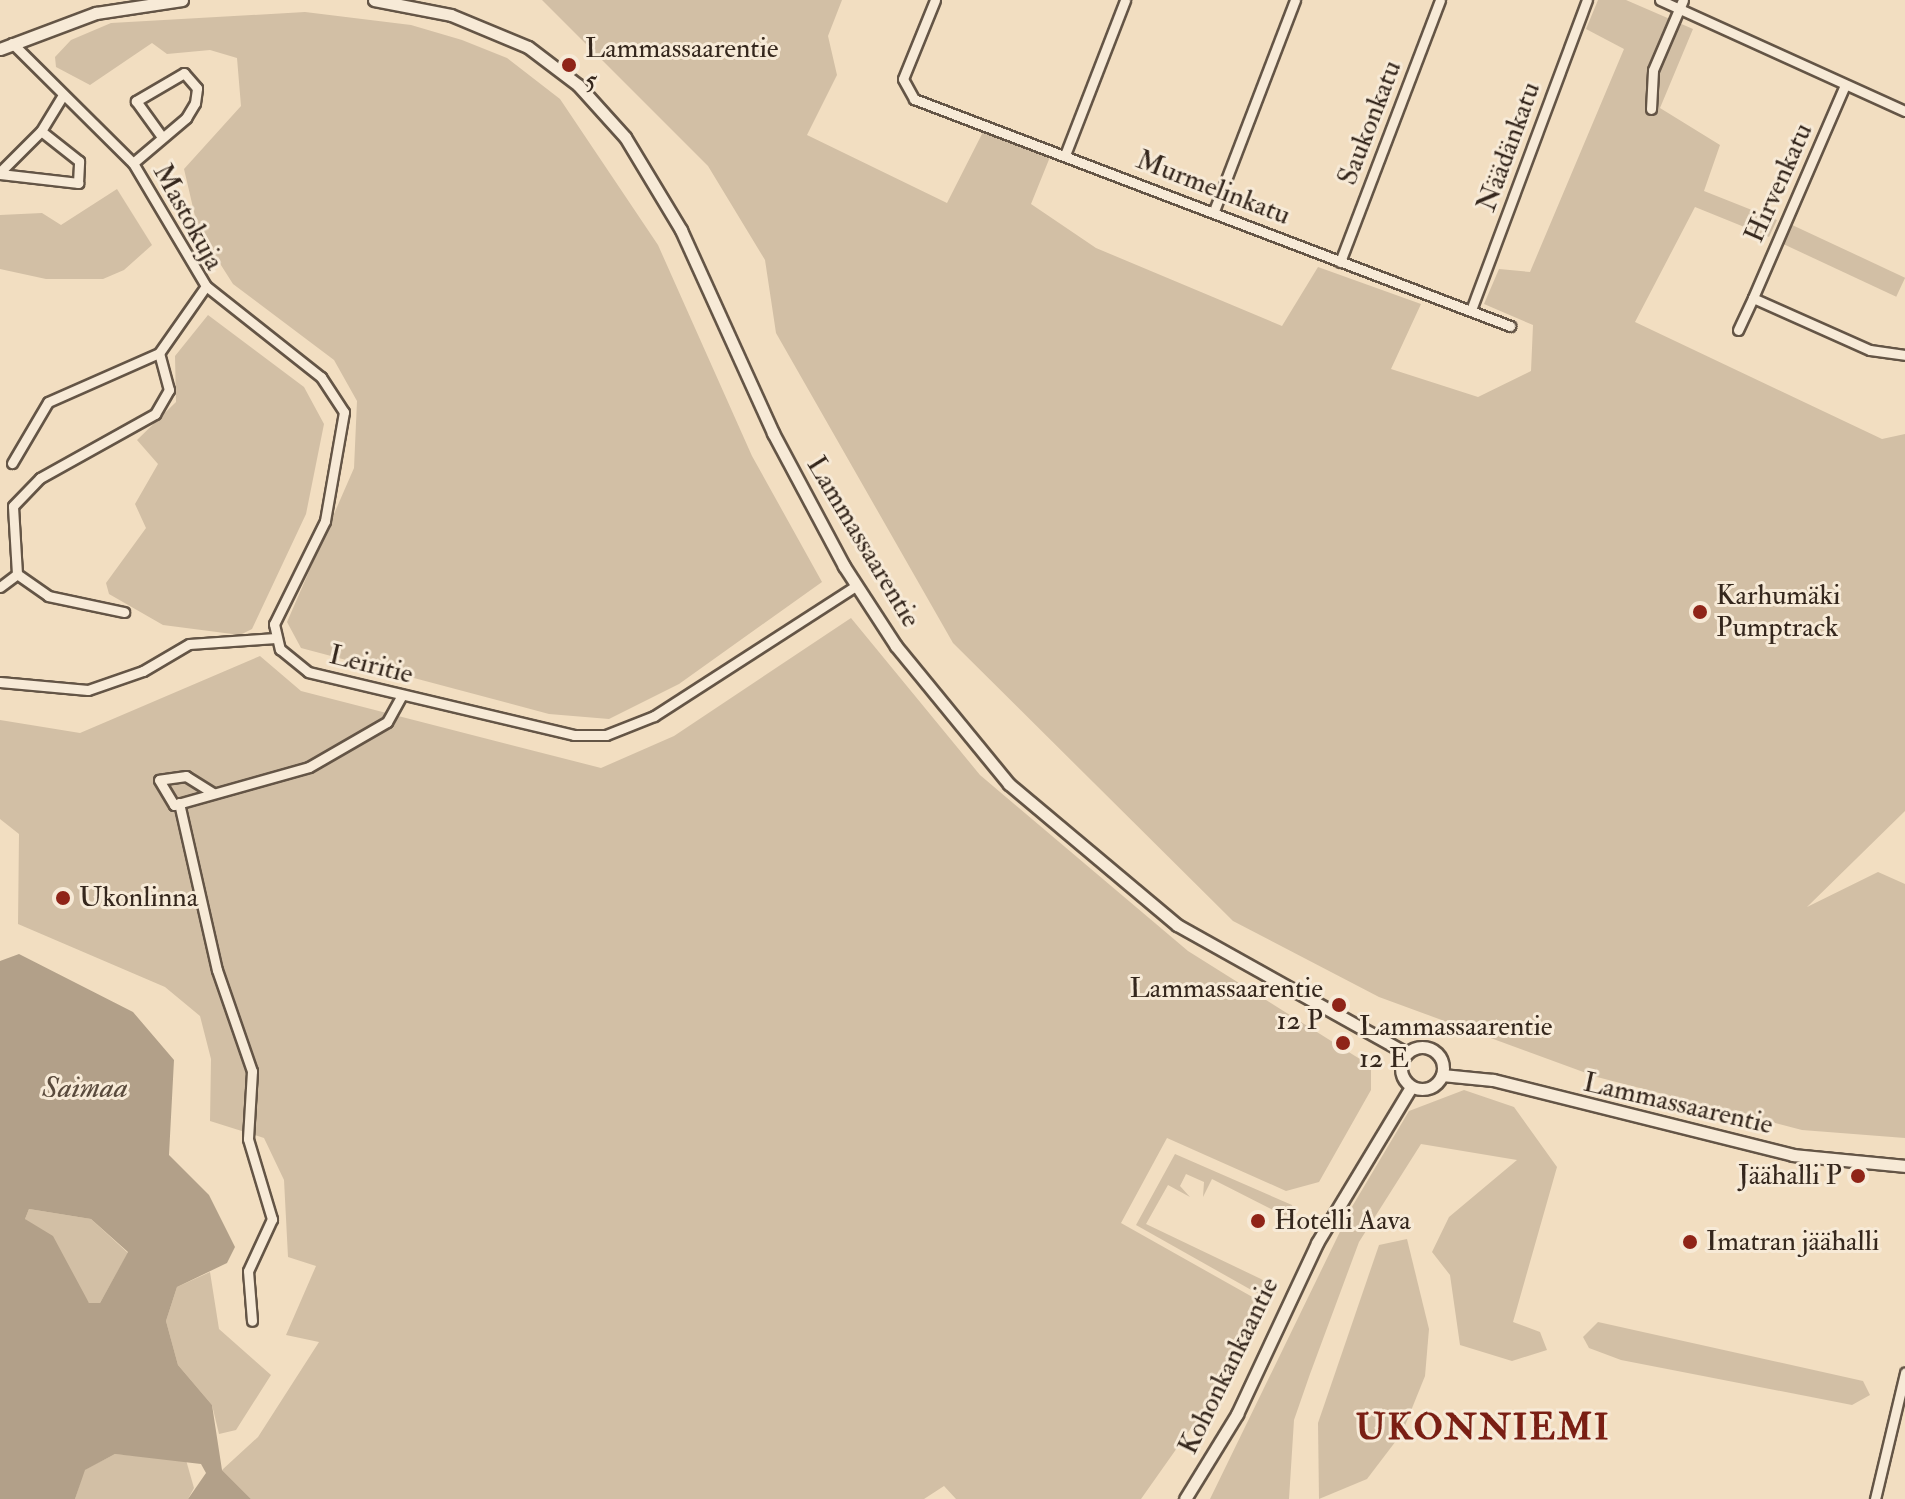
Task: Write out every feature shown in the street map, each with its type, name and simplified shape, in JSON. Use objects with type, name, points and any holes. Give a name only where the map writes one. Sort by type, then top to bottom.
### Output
[{"type":"street","points":[[4,45],[96,13],[182,0]]},
{"type":"street","name":"Lammassaarentie","points":[[374,0],[451,15],[528,47],[578,85],[625,137],[676,220],[773,433],[856,586],[1009,784],[1122,885],[1268,982],[1406,1053]]},
{"type":"street","name":"Murmelinkatu","points":[[935,0],[904,88],[914,99],[1510,326]]},
{"type":"street","points":[[1065,155],[1125,0]]},
{"type":"street","points":[[1214,211],[1295,0]]},
{"type":"street","name":"Saukonkatu","points":[[1340,262],[1440,0]]},
{"type":"street","name":"Näädänkatu","points":[[1471,310],[1587,0]]},
{"type":"street","points":[[1660,0],[1681,4],[1845,85],[1905,111]]},
{"type":"street","points":[[1651,109],[1653,70],[1681,4]]},
{"type":"street","name":"Mastokuja","points":[[4,45],[63,95],[133,163],[206,286],[159,353]]},
{"type":"street","points":[[133,163],[162,137],[195,103],[197,88],[184,73],[136,101],[162,137]]},
{"type":"street","name":"Hirvenkatu","points":[[1738,330],[1845,85]]},
{"type":"street","points":[[0,173],[41,131],[63,95]]},
{"type":"street","points":[[0,173],[78,183],[79,161],[41,131]]},
{"type":"street","points":[[0,682],[88,690],[143,671],[189,644],[276,638],[277,610],[330,503],[344,412],[321,377],[206,286]]},
{"type":"street","points":[[1753,298],[1870,350],[1905,355]]},
{"type":"street","points":[[12,463],[48,402],[159,353],[169,390],[155,414],[40,478],[13,506],[17,574]]},
{"type":"street","points":[[0,587],[17,574]]},
{"type":"street","points":[[17,574],[48,596],[124,612]]},
{"type":"street","name":"Leiritie","points":[[276,638],[308,672],[574,735],[606,735],[654,716],[856,586]]},
{"type":"street","points":[[177,804],[346,748],[397,714],[402,695]]},
{"type":"street","points":[[213,793],[171,774],[159,780],[159,790],[177,804],[209,941],[252,1071],[248,1139],[272,1219],[248,1271],[252,1321]]},
{"type":"street","points":[[1421,1046],[1436,1051],[1442,1075],[1429,1088],[1411,1087],[1400,1067],[1406,1053],[1421,1046]]},
{"type":"street","name":"Lammassaarentie","points":[[1442,1075],[1514,1085],[1780,1152],[1905,1166]]},
{"type":"street","name":"Kohonkankaantie","points":[[1185,1499],[1237,1414],[1317,1243],[1411,1087]]},
{"type":"street","points":[[1875,1499],[1905,1373]]},
{"type":"shaded area","points":[[542,0],[842,0],[828,36],[837,75],[807,135],[947,203],[984,130],[1050,157],[1031,204],[1096,248],[1282,326],[1318,267],[1421,304],[1391,369],[1478,397],[1531,371],[1533,325],[1484,304],[1499,269],[1530,272],[1624,49],[1586,29],[1598,0],[1626,0],[1693,29],[1660,108],[1720,145],[1704,191],[1777,220],[1769,237],[1695,207],[1635,322],[1882,439],[1905,434],[1905,811],[1807,907],[1878,872],[1905,884],[1905,1138],[1802,1130],[1597,1077],[1379,997],[1233,921],[953,643],[776,333],[765,260],[708,166]]},
{"type":"shaded area","points":[[305,12],[411,25],[462,40],[507,58],[560,99],[658,245],[752,456],[822,582],[679,684],[609,719],[549,714],[301,648],[287,622],[354,468],[357,401],[334,360],[233,284],[198,229],[184,169],[241,106],[237,58],[210,50],[167,54],[152,43],[90,85],[56,67],[55,57],[71,40],[111,23]]},
{"type":"shaded area","points":[[117,189],[152,245],[124,270],[103,279],[46,279],[0,269],[0,215],[42,213],[61,225]]},
{"type":"shaded area","points":[[1790,224],[1905,278],[1896,297],[1781,243]]},
{"type":"shaded area","points":[[208,315],[304,387],[324,424],[306,514],[252,629],[240,635],[163,625],[109,594],[106,583],[146,528],[135,504],[158,464],[137,440],[176,402],[175,356]]},
{"type":"shaded area","points":[[851,618],[980,775],[1188,951],[1371,1066],[1371,1090],[1319,1182],[1286,1191],[1167,1138],[1121,1223],[1256,1299],[1201,1414],[1141,1499],[956,1499],[944,1486],[924,1499],[251,1499],[222,1470],[258,1437],[319,1342],[286,1335],[316,1266],[288,1257],[284,1180],[264,1138],[210,1121],[211,1059],[200,1016],[165,987],[18,924],[19,834],[0,819],[0,720],[80,733],[260,656],[301,691],[601,768],[674,736]]},
{"type":"shaded area","points":[[1464,1090],[1514,1107],[1557,1167],[1513,1322],[1540,1332],[1547,1350],[1512,1361],[1460,1345],[1450,1275],[1432,1252],[1449,1217],[1517,1160],[1421,1144],[1359,1242],[1294,1420],[1289,1499],[1210,1499],[1353,1205],[1409,1111]]},
{"type":"shaded area","points":[[1175,1154],[1292,1205],[1294,1215],[1283,1215],[1212,1179],[1203,1197],[1204,1182],[1186,1174],[1180,1186],[1190,1197],[1168,1185],[1146,1224],[1261,1279],[1269,1284],[1262,1296],[1136,1225]]},
{"type":"shaded area","points":[[29,1209],[91,1219],[128,1253],[100,1303],[89,1303],[25,1219]]},
{"type":"shaded area","points":[[1407,1239],[1429,1329],[1425,1376],[1402,1433],[1367,1479],[1319,1499],[1318,1423],[1379,1245]]},
{"type":"shaded area","points":[[210,1272],[219,1329],[271,1375],[236,1430],[219,1434],[212,1405],[178,1365],[166,1321],[177,1287]]},
{"type":"shaded area","points":[[1598,1322],[1863,1381],[1870,1395],[1852,1405],[1621,1360],[1589,1348],[1583,1337]]},
{"type":"shaded area","points":[[115,1454],[186,1460],[194,1488],[188,1499],[75,1499],[84,1470]]},
{"type":"water","name":"Saimaa","points":[[19,954],[133,1012],[174,1060],[169,1155],[209,1195],[235,1247],[227,1263],[177,1287],[166,1321],[178,1365],[212,1405],[222,1470],[251,1499],[188,1499],[206,1473],[201,1464],[115,1454],[85,1470],[75,1499],[0,1499],[0,961]],"holes":[[[29,1209],[91,1219],[128,1252],[100,1303],[89,1303],[53,1236],[25,1219]]]},
{"type":"place","name":"Lammassaarentie 5","points":[[569,65]]},
{"type":"place","name":"Karhumäki Pumptrack","points":[[1700,612]]},
{"type":"place","name":"Ukonlinna","points":[[63,898]]},
{"type":"place","name":"Lammassaarentie 12 P","points":[[1339,1005]]},
{"type":"place","name":"Lammassaarentie 12 E","points":[[1343,1043]]},
{"type":"place","name":"Jäähalli P","points":[[1858,1176]]},
{"type":"place","name":"Hotelli Aava","points":[[1258,1221]]},
{"type":"place","name":"Imatran jäähalli","points":[[1690,1242]]},
{"type":"district","name":"UKONNIEMI","points":[[1483,1428]]}]
